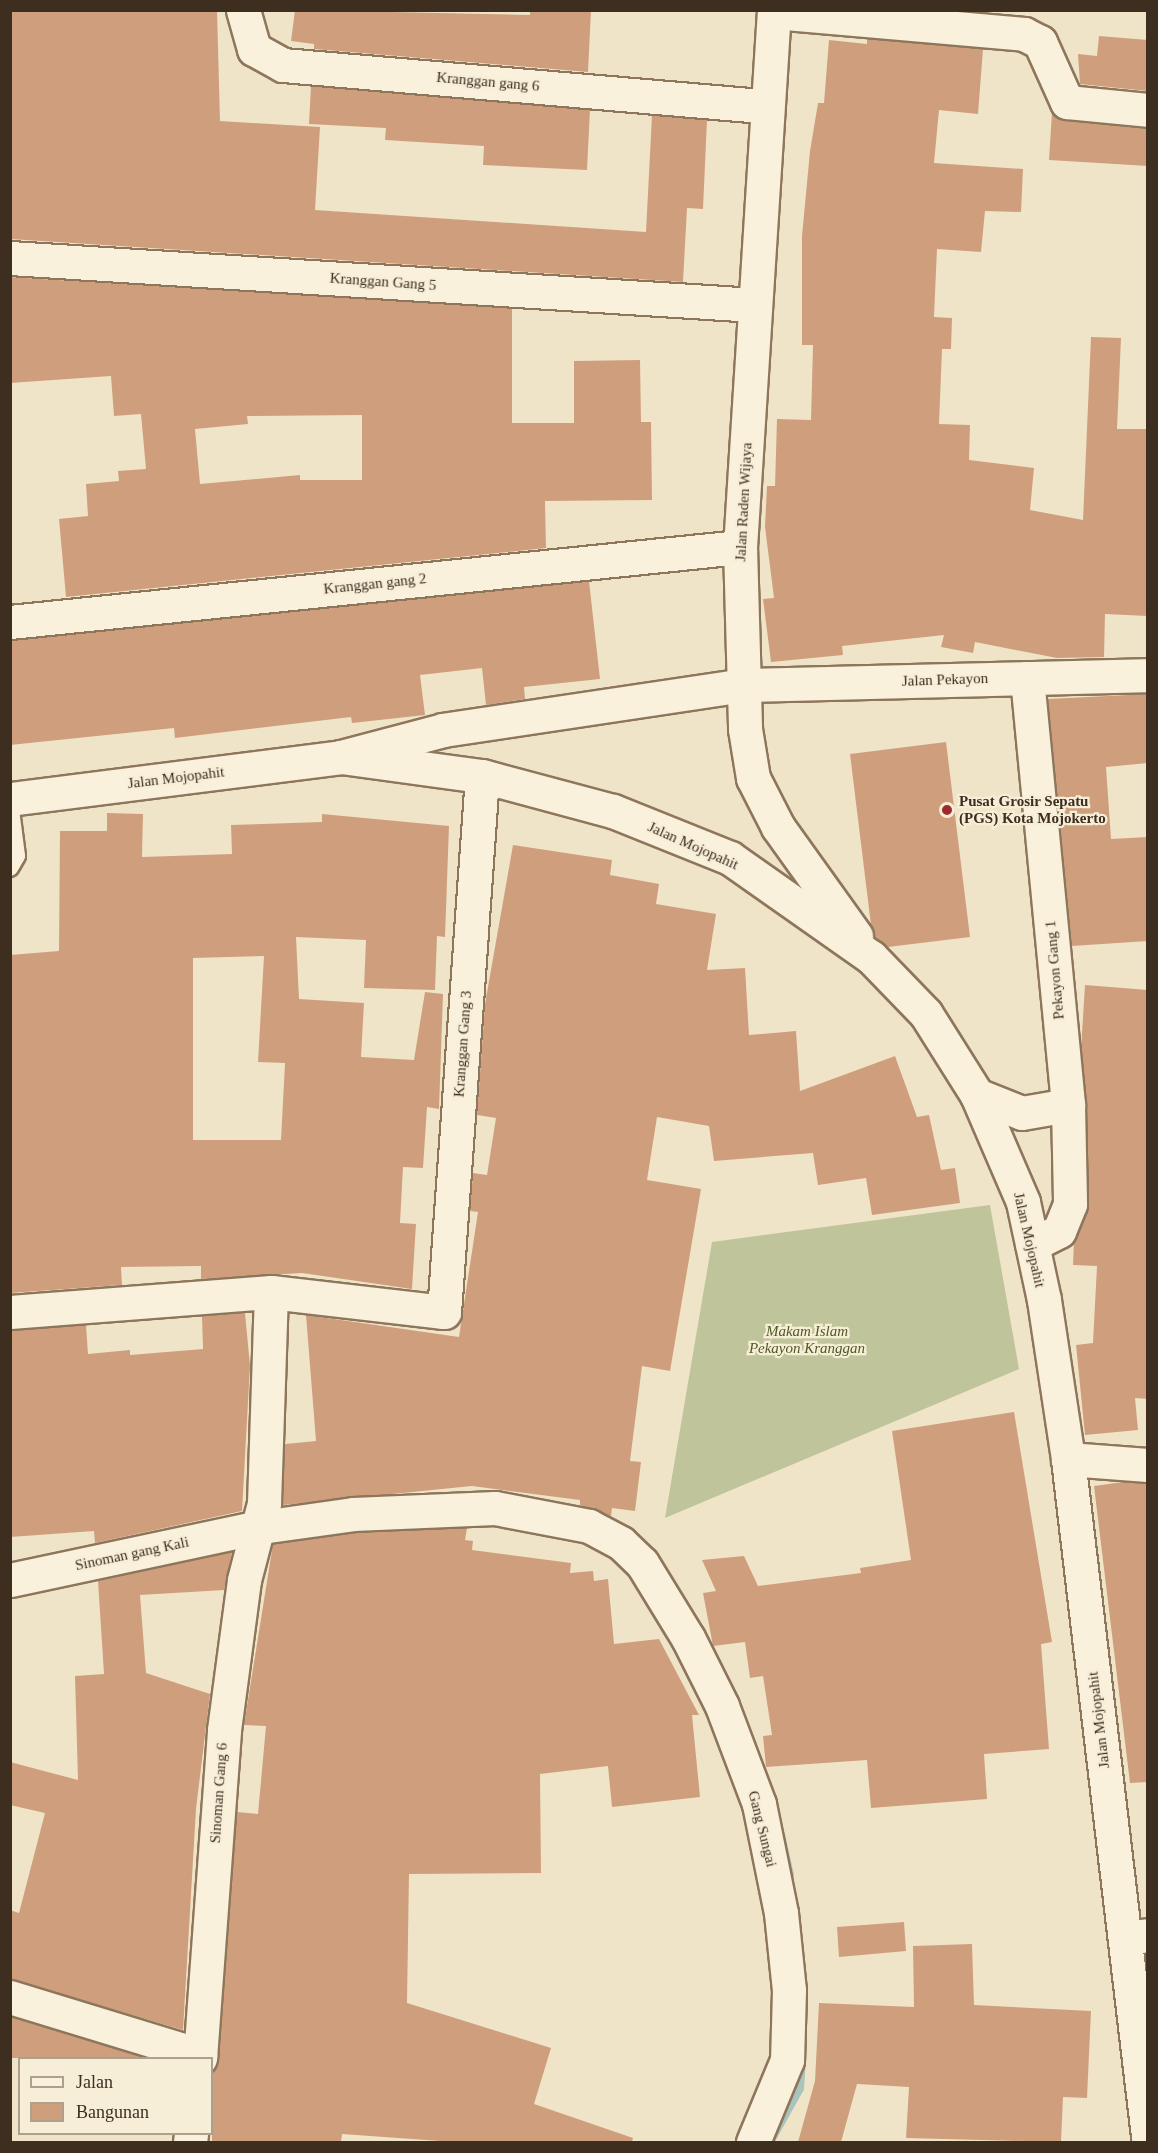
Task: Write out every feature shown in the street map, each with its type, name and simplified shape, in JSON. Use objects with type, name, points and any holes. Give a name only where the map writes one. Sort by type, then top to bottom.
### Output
[{"type":"street","name":"Kranggan gang 6","points":[[243,10],[254,49],[283,64],[766,106]]},
{"type":"street","name":"Jalan Raden Wijaya","points":[[774,11],[766,106],[740,547],[742,685],[753,778],[778,827],[871,957]]},
{"type":"street","points":[[774,11],[1033,36],[1046,51],[1067,102],[1148,110]]},
{"type":"street","name":"Kranggan Gang 5","points":[[10,258],[755,305]]},
{"type":"street","name":"Kranggan gang 2","points":[[10,622],[740,547]]},
{"type":"street","name":"Jalan Pekayon","points":[[742,685],[1148,675]]},
{"type":"street","name":"Pekayon Gang 1","points":[[1027,678],[1068,1105],[1070,1203],[1059,1231],[1032,1245]]},
{"type":"street","name":"Jalan Mojopahit","points":[[10,800],[341,757],[443,730],[742,685]]},
{"type":"street","name":"Jalan Mojopahit","points":[[341,757],[482,776],[614,811],[729,858],[871,957],[926,1014],[977,1095],[1023,1202],[1068,1459],[1136,1936],[1148,2136]]},
{"type":"street","name":"Kranggan Gang 3","points":[[271,1292],[444,1312],[482,776]]},
{"type":"street","points":[[977,1095],[1022,1113],[1068,1105]]},
{"type":"street","points":[[10,1312],[271,1292]]},
{"type":"street","name":"Sinoman Gang 6","points":[[200,2057],[224,1730],[259,1516],[271,1292]]},
{"type":"street","points":[[1068,1459],[1148,1465]]},
{"type":"street","name":"Sinoman gang Kali","points":[[10,1581],[259,1516],[495,1508],[589,1526],[621,1543]]},
{"type":"street","name":"Gang Sungai","points":[[621,1543],[642,1563],[688,1638],[722,1706],[759,1804],[781,1913],[789,1990],[787,2060],[753,2142]]},
{"type":"street","points":[[10,1997],[200,2057]]},
{"type":"lane","points":[[10,800],[17,856],[10,868]]},
{"type":"green space","name":"Makam Islam Pekayon Kranggan","points":[[990,1205],[1019,1369],[665,1518],[712,1242]]},
{"type":"building","points":[[10,10],[217,10],[220,121],[320,127],[315,210],[646,232],[652,115],[707,120],[703,209],[687,208],[683,282],[10,239]]},
{"type":"building","points":[[295,10],[530,15],[530,10],[591,10],[588,72],[314,49],[314,44],[291,41]]},
{"type":"building","points":[[1099,36],[1148,40],[1148,91],[1080,84],[1078,54],[1097,56]]},
{"type":"building","points":[[867,39],[983,49],[978,114],[939,110],[934,163],[1023,169],[1021,212],[985,211],[981,252],[937,249],[934,317],[952,318],[951,349],[942,349],[939,424],[970,425],[969,460],[1034,468],[1030,510],[1083,520],[1091,337],[1121,338],[1117,429],[1148,429],[1148,616],[1105,614],[1104,657],[1057,658],[975,642],[973,653],[941,647],[944,635],[842,646],[843,655],[771,662],[763,599],[774,598],[765,527],[767,486],[775,486],[777,419],[811,420],[813,345],[802,345],[802,236],[810,151],[818,103],[824,103],[829,40],[867,44]]},
{"type":"building","points":[[311,86],[590,110],[587,170],[483,165],[484,146],[385,140],[386,128],[309,124]]},
{"type":"building","points":[[1052,112],[1065,121],[1148,129],[1148,166],[1049,160]]},
{"type":"building","points":[[10,277],[512,308],[512,423],[574,423],[574,361],[640,360],[641,422],[651,422],[652,500],[545,501],[546,548],[66,597],[59,519],[88,516],[86,484],[119,481],[118,471],[146,469],[141,414],[114,416],[111,376],[10,383]],"holes":[[[362,415],[362,480],[300,480],[300,475],[200,484],[195,429],[248,424],[247,416]]]},
{"type":"building","points":[[589,581],[600,679],[524,687],[525,699],[486,705],[482,668],[420,675],[425,715],[352,723],[351,717],[175,738],[174,728],[10,745],[10,640]]},
{"type":"building","points":[[1148,694],[1148,763],[1106,767],[1111,839],[1148,837],[1148,941],[1072,946],[1048,699]]},
{"type":"building","points":[[946,742],[970,937],[888,947],[874,936],[871,925],[850,754]]},
{"type":"building","points":[[107,813],[143,814],[142,857],[232,854],[231,825],[322,822],[322,814],[449,826],[445,937],[437,936],[435,990],[364,988],[366,940],[296,937],[299,999],[364,1003],[361,1057],[414,1060],[425,992],[443,994],[439,1109],[427,1107],[423,1168],[403,1167],[400,1223],[416,1224],[412,1289],[302,1273],[201,1279],[201,1266],[121,1267],[122,1285],[10,1293],[10,955],[59,951],[60,831],[107,831]],"holes":[[[264,956],[258,1062],[285,1063],[281,1140],[193,1140],[193,958]]]},
{"type":"building","points":[[513,845],[612,860],[610,875],[659,884],[656,904],[716,914],[707,970],[745,968],[749,1035],[796,1031],[800,1091],[895,1056],[917,1117],[929,1115],[941,1170],[955,1168],[960,1203],[872,1215],[866,1178],[818,1185],[813,1153],[714,1161],[709,1126],[657,1117],[647,1180],[701,1189],[670,1371],[642,1366],[630,1461],[641,1462],[635,1511],[612,1508],[611,1516],[580,1505],[580,1500],[472,1486],[283,1505],[285,1444],[316,1441],[306,1315],[459,1337],[478,1212],[470,1211],[473,1173],[487,1175],[496,1118],[477,1115],[485,1004]]},
{"type":"building","points":[[1085,985],[1148,990],[1148,1399],[1135,1398],[1138,1430],[1085,1435],[1076,1345],[1093,1343],[1097,1266],[1073,1265],[1074,1241],[1089,1204],[1081,1049]]},
{"type":"building","points":[[245,1313],[250,1366],[242,1511],[95,1543],[94,1531],[10,1537],[10,1331],[86,1325],[88,1354],[130,1350],[130,1355],[203,1349],[202,1316]]},
{"type":"building","points":[[1014,1412],[1052,1642],[1041,1644],[1049,1749],[984,1754],[987,1799],[871,1808],[867,1760],[766,1767],[763,1736],[772,1735],[763,1676],[750,1678],[745,1642],[713,1646],[703,1593],[716,1591],[702,1560],[744,1556],[758,1586],[861,1573],[860,1568],[911,1560],[892,1431]]},
{"type":"building","points":[[1123,1482],[1148,1484],[1148,1782],[1130,1783],[1094,1486]]},
{"type":"building","points":[[467,1528],[465,1540],[473,1541],[472,1550],[571,1563],[570,1573],[593,1571],[594,1581],[608,1579],[614,1644],[659,1639],[699,1715],[692,1715],[700,1797],[612,1807],[608,1766],[540,1774],[541,1873],[409,1874],[407,2003],[551,2048],[534,2104],[633,2138],[632,2142],[454,2142],[342,2134],[341,2142],[212,2142],[213,2070],[219,2059],[237,1812],[258,1814],[266,1726],[244,1725],[273,1544],[355,1533]]},
{"type":"building","points":[[232,1552],[224,1590],[140,1595],[146,1673],[210,1694],[196,1809],[183,2030],[10,1979],[10,1910],[19,1913],[45,1813],[10,1805],[10,1762],[78,1780],[75,1676],[104,1674],[98,1581]]},
{"type":"building","points":[[904,1922],[906,1951],[839,1957],[837,1927]]},
{"type":"building","points":[[972,1944],[974,2005],[1091,2011],[1087,2098],[1063,2097],[1061,2142],[906,2138],[909,2087],[857,2084],[841,2142],[798,2142],[815,2081],[819,2003],[914,2007],[913,1946]]},
{"type":"building","points":[[10,2017],[144,2057],[18,2057],[10,2058]]},
{"type":"waterway","points":[[780,1835],[789,1875]]},
{"type":"waterway","points":[[769,2142],[799,2088],[801,2058]]},
{"type":"place","name":"Pusat Grosir Sepatu (PGS) Kota Mojokerto","points":[[947,810]]}]
